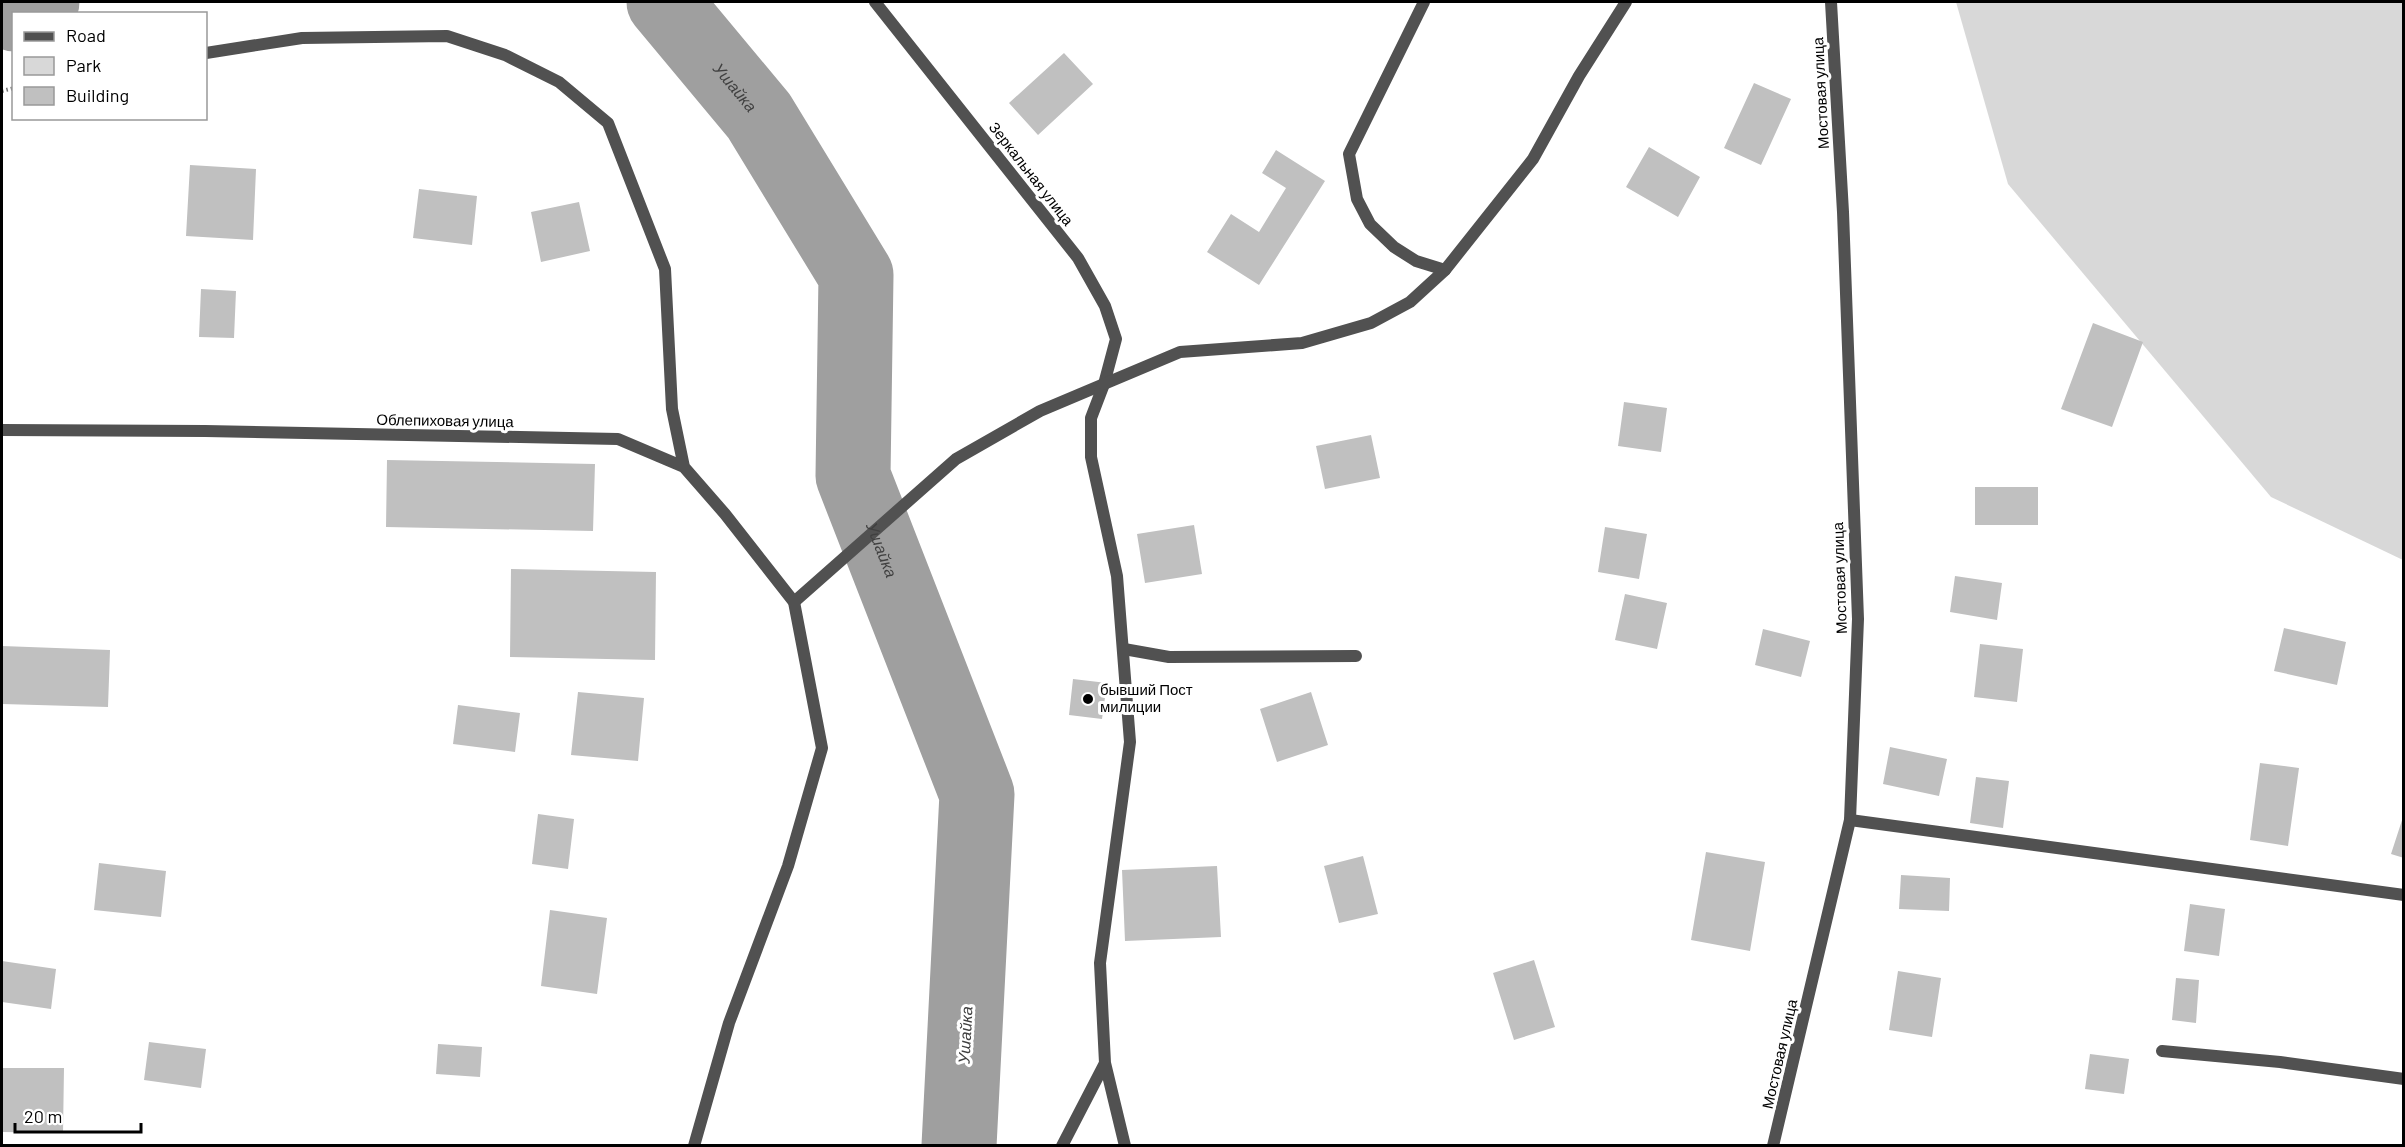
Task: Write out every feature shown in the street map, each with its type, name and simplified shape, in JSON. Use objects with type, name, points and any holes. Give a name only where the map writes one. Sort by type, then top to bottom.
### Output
[{"type":"street","name":"Зеркальная улица","points":[[875,2],[1078,258],[1105,306],[1116,339],[1104,384],[1091,418],[1091,457],[1116,576],[1124,649],[1130,742],[1100,963],[1105,1063],[1125,1146]]},
{"type":"street","points":[[1424,2],[1349,154],[1357,199],[1370,224],[1394,247],[1416,261],[1445,270]]},
{"type":"street","points":[[694,1146],[729,1023],[788,866],[822,748],[794,602],[956,459],[1040,411],[1180,352],[1302,343],[1371,323],[1410,302],[1445,270],[1533,159],[1579,76],[1626,2]]},
{"type":"street","name":"Мостовая улица","points":[[1773,1146],[1850,820],[1858,619],[1843,212],[1831,2]]},
{"type":"street","points":[[207,53],[302,38],[447,36],[505,55],[559,82],[608,123],[664,269],[672,409],[684,467]]},
{"type":"street","name":"Облепиховая улица","points":[[2,430],[205,431],[618,439],[684,467],[725,514],[794,602]]},
{"type":"street","points":[[1124,649],[1169,657],[1356,656]]},
{"type":"street","points":[[1850,820],[2403,895]]},
{"type":"street","points":[[2162,1052],[2280,1062],[2403,1079]]},
{"type":"street","points":[[1062,1146],[1105,1063]]},
{"type":"green space","points":[[1956,2],[2403,2],[2403,560],[2271,497],[2008,184]]},
{"type":"building","points":[[1064,53],[1093,84],[1038,135],[1009,103]]},
{"type":"building","points":[[1754,83],[1791,99],[1761,165],[1724,148]]},
{"type":"building","points":[[1649,147],[1700,177],[1678,217],[1626,187]]},
{"type":"building","points":[[1276,150],[1325,181],[1259,285],[1207,252],[1231,214],[1259,232],[1286,188],[1262,173]]},
{"type":"building","points":[[190,165],[256,169],[253,240],[186,236]]},
{"type":"building","points":[[419,189],[477,196],[472,245],[413,238]]},
{"type":"building","points":[[579,202],[590,251],[541,262],[531,212]]},
{"type":"building","points":[[201,289],[236,291],[234,338],[199,337]]},
{"type":"building","points":[[2093,323],[2143,342],[2112,427],[2061,409]]},
{"type":"building","points":[[1624,402],[1667,408],[1661,452],[1618,446]]},
{"type":"building","points":[[1371,435],[1380,478],[1325,489],[1316,446]]},
{"type":"building","points":[[387,460],[595,464],[593,531],[386,527]]},
{"type":"building","points":[[1975,487],[2038,487],[2038,525],[1975,525]]},
{"type":"building","points":[[1194,525],[1202,574],[1145,583],[1137,534]]},
{"type":"building","points":[[1605,527],[1647,534],[1639,579],[1598,572]]},
{"type":"building","points":[[511,569],[656,572],[655,660],[510,657]]},
{"type":"building","points":[[1955,576],[2002,583],[1997,620],[1950,612]]},
{"type":"building","points":[[1625,594],[1667,603],[1657,649],[1615,640]]},
{"type":"building","points":[[2284,628],[2346,642],[2337,685],[2274,671]]},
{"type":"building","points":[[1763,629],[1810,641],[1801,677],[1755,665]]},
{"type":"building","points":[[1980,644],[2023,649],[2017,702],[1974,697]]},
{"type":"building","points":[[2,646],[110,650],[108,707],[2,704]]},
{"type":"building","name":"бывший Пост милиции","points":[[1073,679],[1107,683],[1102,719],[1069,715]]},
{"type":"building","points":[[578,692],[644,698],[638,761],[571,755]]},
{"type":"building","points":[[1311,692],[1328,745],[1277,762],[1260,709]]},
{"type":"building","points":[[458,705],[520,713],[515,752],[453,744]]},
{"type":"building","points":[[1890,747],[1947,759],[1939,796],[1883,784]]},
{"type":"building","points":[[2260,763],[2299,768],[2288,846],[2250,840]]},
{"type":"building","points":[[1976,777],[2009,781],[2003,828],[1970,823]]},
{"type":"building","points":[[538,814],[574,819],[568,869],[532,864]]},
{"type":"building","points":[[2404,814],[2404,858],[2391,854]]},
{"type":"building","points":[[1706,852],[1765,862],[1750,951],[1691,940]]},
{"type":"building","points":[[1363,856],[1378,914],[1339,923],[1324,866]]},
{"type":"building","points":[[99,863],[166,871],[161,917],[94,910]]},
{"type":"building","points":[[1217,866],[1221,937],[1125,941],[1122,870]]},
{"type":"building","points":[[1901,875],[1950,878],[1949,911],[1899,909]]},
{"type":"building","points":[[2190,904],[2225,909],[2219,956],[2184,951]]},
{"type":"building","points":[[550,910],[607,918],[597,994],[541,986]]},
{"type":"building","points":[[1534,960],[1555,1027],[1514,1040],[1493,973]]},
{"type":"building","points":[[2,961],[56,969],[51,1009],[2,1002]]},
{"type":"building","points":[[1898,971],[1941,978],[1932,1037],[1889,1030]]},
{"type":"building","points":[[2176,978],[2199,980],[2196,1023],[2172,1020]]},
{"type":"building","points":[[149,1042],[206,1049],[201,1088],[144,1080]]},
{"type":"building","points":[[438,1044],[482,1047],[480,1077],[436,1074]]},
{"type":"building","points":[[2090,1054],[2129,1059],[2124,1094],[2085,1089]]},
{"type":"building","points":[[2,1068],[64,1068],[63,1133],[2,1132]]},
{"type":"waterway","name":"Ушайка","points":[[19,12],[42,2]]},
{"type":"waterway","name":"Ушайка","points":[[664,2],[759,116],[856,275],[853,476],[977,794],[959,1146]]},
{"type":"place","name":"бывший Пост милиции","points":[[1088,699]]}]
